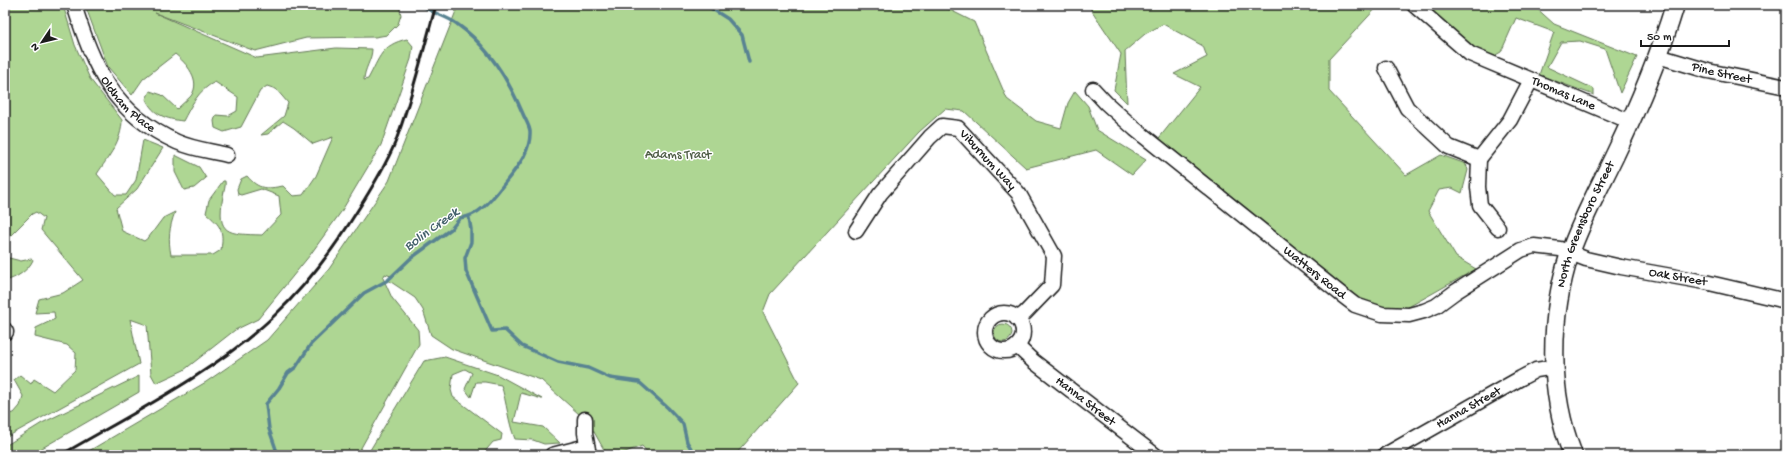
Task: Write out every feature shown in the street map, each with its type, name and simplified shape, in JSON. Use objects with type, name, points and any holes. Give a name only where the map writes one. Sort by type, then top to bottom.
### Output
[{"type":"main road","name":"North Greensboro Street","points":[[1573,455],[1559,407],[1555,367],[1556,317],[1571,252],[1631,122],[1658,56],[1675,5]]},
{"type":"street","name":"Oldham Place","points":[[74,5],[86,42],[104,79],[126,108],[150,127],[178,142],[228,155]]},
{"type":"street","name":"Thomas Lane","points":[[1414,5],[1470,54],[1631,122]]},
{"type":"street","name":"Pine Street","points":[[1658,56],[1708,71],[1786,87]]},
{"type":"street","points":[[1386,68],[1407,108],[1449,147],[1479,159]]},
{"type":"street","points":[[1498,228],[1480,205],[1478,187],[1479,159],[1510,120],[1531,80]]},
{"type":"street","name":"Watters Road","points":[[1093,89],[1135,129],[1342,295],[1367,310],[1396,316],[1409,315],[1424,311],[1436,306],[1521,250],[1534,246],[1544,246],[1571,252]]},
{"type":"street","name":"Viburnum Way","points":[[856,231],[880,194],[930,137],[942,126],[958,128],[1018,194],[1054,256],[1052,285],[1025,313],[1017,319]]},
{"type":"street","name":"Oak Street","points":[[1571,252],[1586,259],[1621,267],[1706,282],[1786,301]]},
{"type":"street","points":[[996,314],[1009,314],[1017,319],[1023,329],[1023,335],[1017,346],[1005,351],[992,347],[988,342],[985,330],[991,318],[996,314]]},
{"type":"street","name":"Hanna Street","points":[[1017,346],[1033,361],[1155,455]]},
{"type":"street","name":"Hanna Street","points":[[1385,455],[1520,378],[1536,370],[1555,367]]},
{"type":"street","points":[[552,455],[588,450],[585,419]]},
{"type":"green space","points":[[5,5],[63,5],[75,45],[90,79],[122,120],[120,135],[117,142],[97,174],[115,195],[126,195],[136,180],[143,140],[163,148],[137,189],[116,208],[122,231],[144,241],[149,237],[163,218],[175,212],[171,223],[171,255],[213,255],[221,250],[222,233],[215,221],[206,213],[209,200],[223,181],[225,181],[225,186],[221,218],[223,225],[227,230],[233,233],[262,235],[281,215],[279,196],[261,189],[241,195],[238,194],[237,189],[241,179],[247,176],[251,181],[259,186],[272,188],[283,186],[293,196],[303,195],[316,176],[333,137],[313,144],[283,121],[268,134],[261,135],[284,116],[288,103],[276,89],[267,86],[260,91],[241,127],[224,132],[215,128],[214,121],[216,115],[228,116],[237,111],[238,97],[215,82],[204,89],[192,104],[183,121],[171,119],[161,115],[152,109],[146,99],[150,91],[162,95],[177,109],[191,96],[194,90],[194,78],[188,67],[175,54],[143,79],[132,95],[108,67],[85,5],[399,5],[401,15],[398,24],[387,35],[375,37],[306,38],[255,51],[155,13],[257,58],[336,48],[372,49],[364,80],[368,79],[386,48],[407,39],[413,46],[411,59],[381,145],[341,212],[310,255],[258,319],[235,330],[184,370],[156,383],[151,374],[147,325],[130,319],[139,364],[5,438],[5,414],[14,413],[20,406],[23,396],[14,380],[20,375],[31,384],[34,379],[53,391],[75,370],[76,353],[67,345],[35,337],[36,328],[55,319],[54,312],[35,313],[39,299],[63,293],[83,280],[41,230],[44,218],[36,212],[32,214],[5,241]]},
{"type":"green space","name":"Adams Tract","points":[[454,5],[940,5],[974,22],[1007,99],[1036,121],[1061,128],[1068,103],[1075,91],[1088,106],[1097,130],[1146,160],[1132,175],[1096,150],[1026,168],[964,111],[945,109],[919,132],[770,294],[763,312],[799,383],[735,455],[650,455],[642,446],[617,455],[607,455],[589,423],[541,380],[452,349],[431,335],[423,310],[415,298],[388,280],[391,276],[385,274],[383,278],[392,298],[418,330],[419,344],[357,455],[82,455],[206,382],[267,340],[329,269],[389,181],[456,11]]},
{"type":"green space","points":[[1088,5],[1379,5],[1329,59],[1329,91],[1406,175],[1441,155],[1466,164],[1468,170],[1462,193],[1452,188],[1439,190],[1428,211],[1456,257],[1476,269],[1403,310],[1375,311],[1159,138],[1200,87],[1174,74],[1207,57],[1203,46],[1163,24],[1145,34],[1125,51],[1127,103],[1114,90],[1121,54]]},
{"type":"green space","points":[[1416,5],[1533,5],[1554,24],[1637,57],[1620,93],[1605,49],[1580,41],[1561,42],[1547,67],[1594,89],[1594,95],[1539,75],[1554,32],[1516,18],[1501,52],[1492,57],[1470,49]]},
{"type":"green space","points":[[175,155],[199,167],[206,178],[194,188],[184,190],[175,172]]},
{"type":"green space","points":[[5,257],[21,261],[33,260],[28,268],[21,274],[5,281]]},
{"type":"green space","points":[[1003,324],[1009,327],[1012,333],[1009,339],[1003,342],[997,339],[994,333],[997,327]]},
{"type":"green space","points":[[445,357],[498,375],[542,399],[521,393],[514,422],[543,427],[560,443],[544,444],[533,440],[515,439],[501,385],[476,382],[471,397],[465,389],[472,373],[465,369],[453,374],[451,390],[453,397],[502,434],[501,440],[493,442],[482,455],[367,455],[424,361]]},
{"type":"green space","points":[[139,376],[139,392],[30,455],[5,455],[5,446],[42,423]]},
{"type":"waterway","name":"Bolin Creek","points":[[278,455],[269,429],[266,404],[279,388],[288,373],[296,367],[311,344],[364,293],[388,280],[410,259],[451,229],[460,218],[475,213],[487,204],[498,192],[524,157],[529,145],[530,131],[528,124],[511,89],[496,64],[478,42],[457,24],[431,11],[423,5]]},
{"type":"waterway","points":[[706,5],[728,19],[742,35],[749,62]]},
{"type":"waterway","points":[[469,218],[471,242],[465,258],[466,271],[492,331],[505,330],[522,346],[558,362],[588,368],[610,378],[639,382],[668,408],[683,424],[687,442],[695,455]]},
{"type":"waterway","points":[[269,455],[276,451]]},
{"type":"railway","points":[[61,455],[171,392],[225,356],[274,316],[308,280],[347,227],[377,179],[391,152],[407,109],[436,5]]}]
